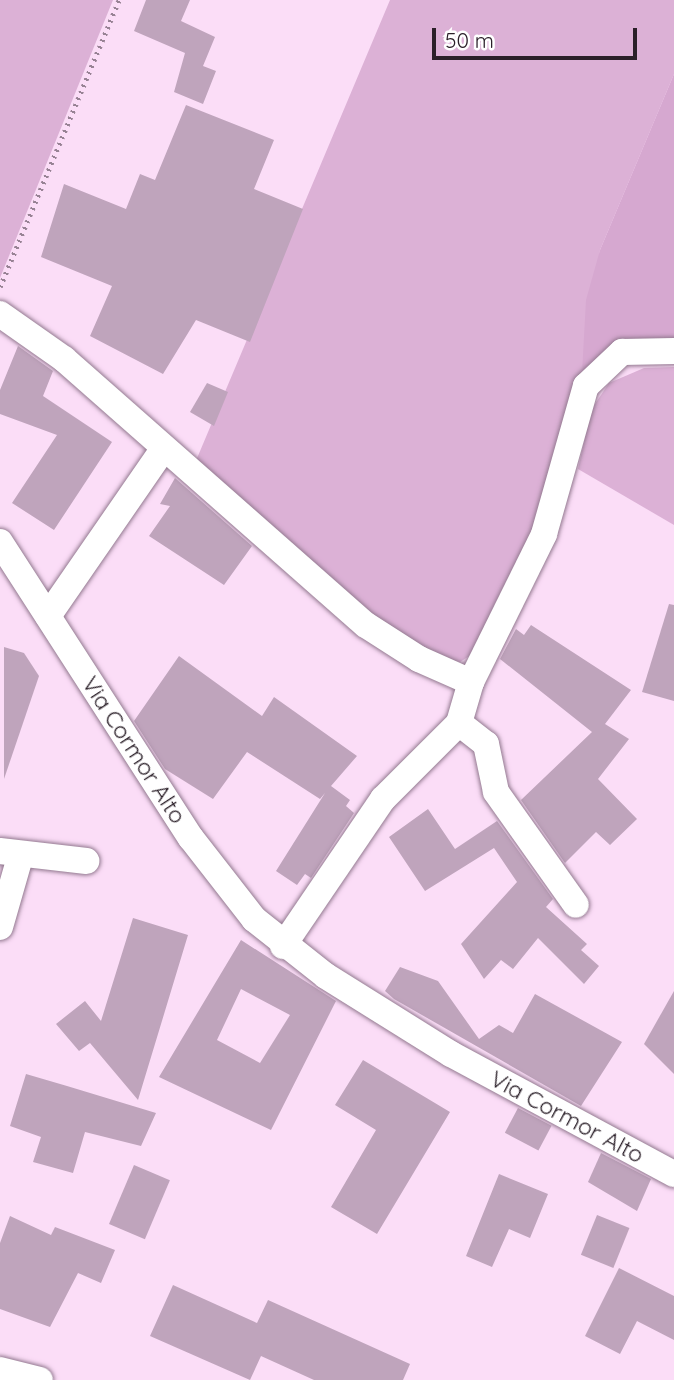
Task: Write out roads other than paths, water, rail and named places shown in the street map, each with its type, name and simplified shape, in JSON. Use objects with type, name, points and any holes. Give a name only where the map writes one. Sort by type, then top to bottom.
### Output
[{"type":"street","points":[[0,314],[64,359],[162,451],[366,625],[419,659],[471,682]]},
{"type":"street","points":[[283,946],[383,799],[459,723],[471,682],[544,534],[586,386],[622,352],[674,351]]},
{"type":"street","points":[[48,616],[162,451]]},
{"type":"street","name":"Via Cormor Alto","points":[[0,542],[191,838],[283,946],[451,1055],[674,1174]]},
{"type":"street","points":[[459,723],[486,744],[496,792],[576,905]]},
{"type":"street","points":[[0,927],[10,852],[86,861]]},
{"type":"street","points":[[0,1370],[40,1380]]}]
